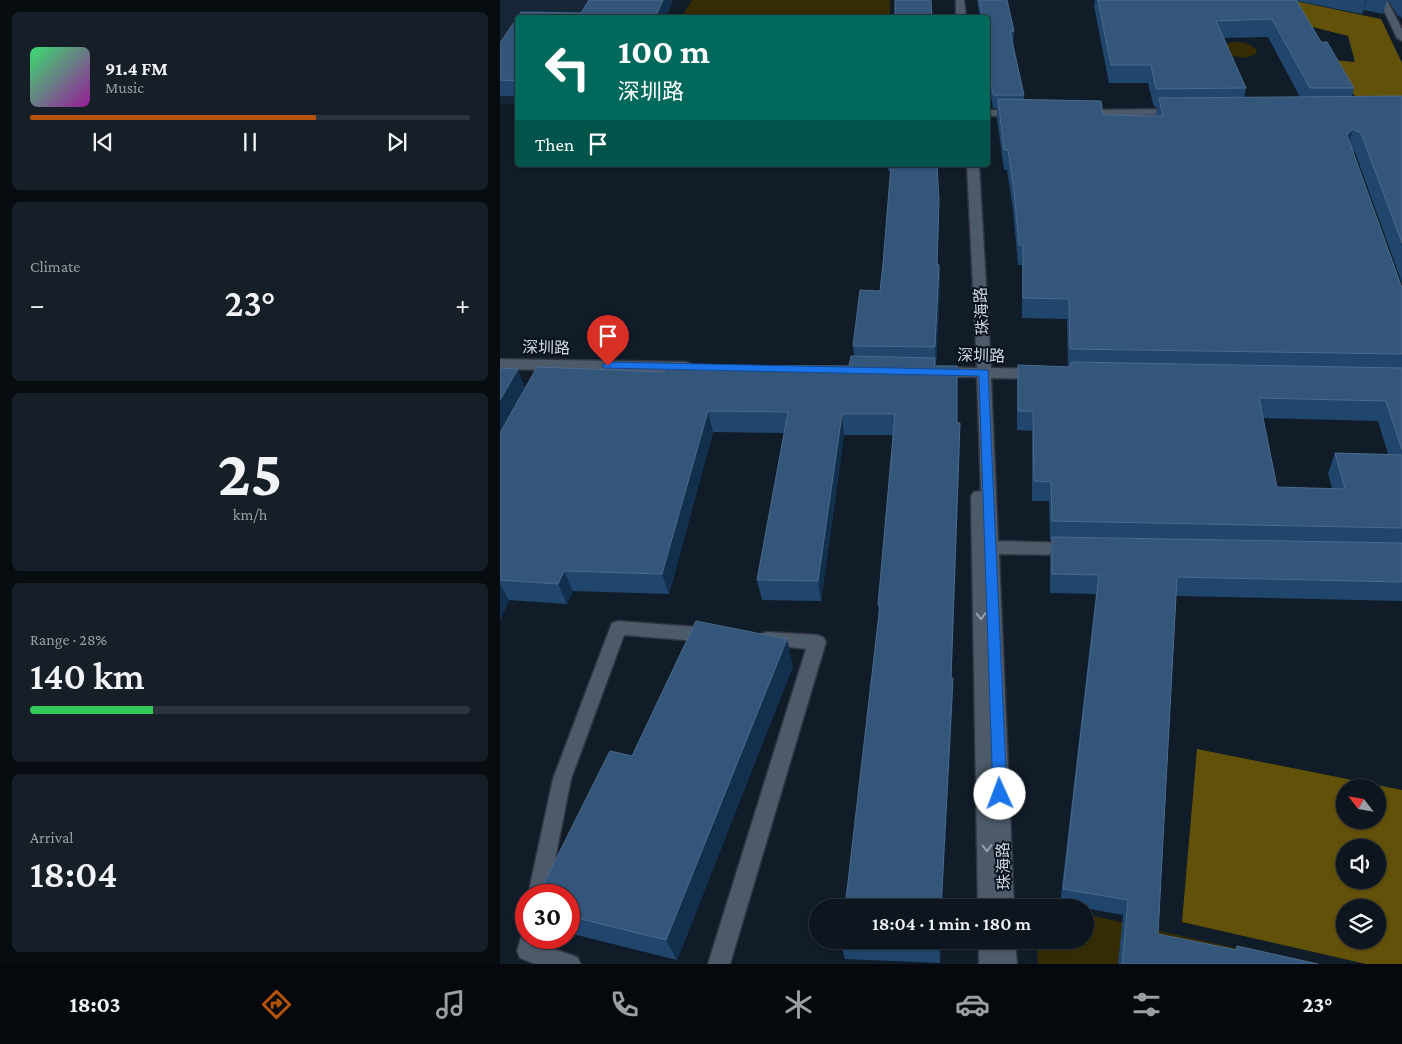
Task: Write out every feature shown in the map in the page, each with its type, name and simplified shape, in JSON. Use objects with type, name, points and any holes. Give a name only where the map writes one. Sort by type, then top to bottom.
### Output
[{"type":"street","points":[[954,0],[955,15]]},
{"type":"street","points":[[960,0],[961,15]]},
{"type":"street","points":[[1384,0],[1402,38]]},
{"type":"street","points":[[1076,113],[1185,112]]},
{"type":"street","points":[[990,113],[1027,113]]},
{"type":"street","name":"珠海路","points":[[964,167],[980,373]]},
{"type":"street","name":"珠海路","points":[[973,167],[985,547],[988,899]]},
{"type":"street","name":"深圳路","points":[[500,364],[698,368]]},
{"type":"street","points":[[540,381],[549,365]]},
{"type":"street","name":"深圳路","points":[[926,372],[1054,374]]},
{"type":"street","points":[[985,547],[1089,549]]},
{"type":"street","name":"珠海路","points":[[985,547],[1004,899]]},
{"type":"street","points":[[540,884],[562,779],[618,628],[728,636]]},
{"type":"street","points":[[719,964],[817,642],[747,637]]},
{"type":"street","points":[[527,949],[527,951],[570,964]]},
{"type":"street","points":[[989,949],[990,964]]},
{"type":"street","points":[[1005,949],[1006,964]]},
{"type":"shaded area","points":[[500,0],[605,0],[597,15],[515,15],[515,104],[500,104]]},
{"type":"shaded area","points":[[692,0],[890,0],[890,15],[683,15]]},
{"type":"shaded area","points":[[1295,1],[1381,19],[1402,63],[1402,102],[1359,103],[1334,60],[1355,62],[1348,36],[1301,24]]},
{"type":"shaded area","points":[[1233,42],[1250,45],[1257,51],[1256,54],[1245,58],[1228,55],[1224,45]]},
{"type":"shaded area","points":[[1197,749],[1347,779],[1336,779],[1336,829],[1386,829],[1386,787],[1402,790],[1402,964],[1366,964],[1182,922]]},
{"type":"shaded area","points":[[1094,916],[1305,964],[1038,964],[1037,949],[1094,949]]},
{"type":"building","points":[[589,0],[663,0],[656,15],[519,15],[521,12],[581,13]]},
{"type":"building","points":[[895,0],[931,0],[932,15],[895,15]]},
{"type":"building","points":[[979,0],[1007,0],[1014,31],[1010,32],[1024,95],[993,95],[990,76],[990,15],[982,15]]},
{"type":"building","points":[[1098,0],[1296,0],[1321,42],[1327,42],[1354,88],[1310,88],[1272,19],[1216,21],[1246,88],[1156,89],[1151,65],[1111,65]]},
{"type":"building","points":[[515,21],[515,81],[500,80],[500,43]]},
{"type":"building","points":[[1402,96],[1402,243],[1361,133],[1353,129],[1347,135],[1402,288],[1402,354],[1070,349],[1069,299],[1023,298],[1023,245],[1019,245],[1014,190],[1008,150],[1004,150],[998,99],[1101,101],[1103,115],[1163,116],[1159,98]]},
{"type":"building","points":[[891,167],[937,167],[939,200],[937,265],[939,265],[935,347],[853,346],[860,290],[880,291]]},
{"type":"building","points":[[851,356],[935,358],[934,366],[957,366],[957,423],[960,423],[951,678],[953,678],[941,899],[846,899],[880,605],[878,605],[895,414],[842,414],[818,581],[757,580],[788,412],[708,411],[662,574],[564,571],[558,584],[500,580],[500,433],[537,367],[664,372],[667,365],[849,366]]},
{"type":"building","points":[[1071,362],[1402,368],[1402,450],[1386,401],[1259,398],[1277,487],[1345,489],[1335,453],[1402,455],[1402,528],[1052,521],[1051,482],[1034,481],[1033,411],[1018,411],[1018,365],[1071,367]]},
{"type":"building","points":[[500,368],[518,369],[500,400]]},
{"type":"building","points":[[1052,537],[1402,543],[1402,582],[1177,577],[1158,934],[1237,950],[1237,946],[1318,964],[1122,964],[1128,900],[1063,889],[1099,575],[1052,574]]},
{"type":"building","points":[[696,621],[787,639],[666,940],[580,919],[580,884],[544,884],[610,751],[632,756]]},
{"type":"route","points":[[608,366],[984,373],[1000,794]]}]
